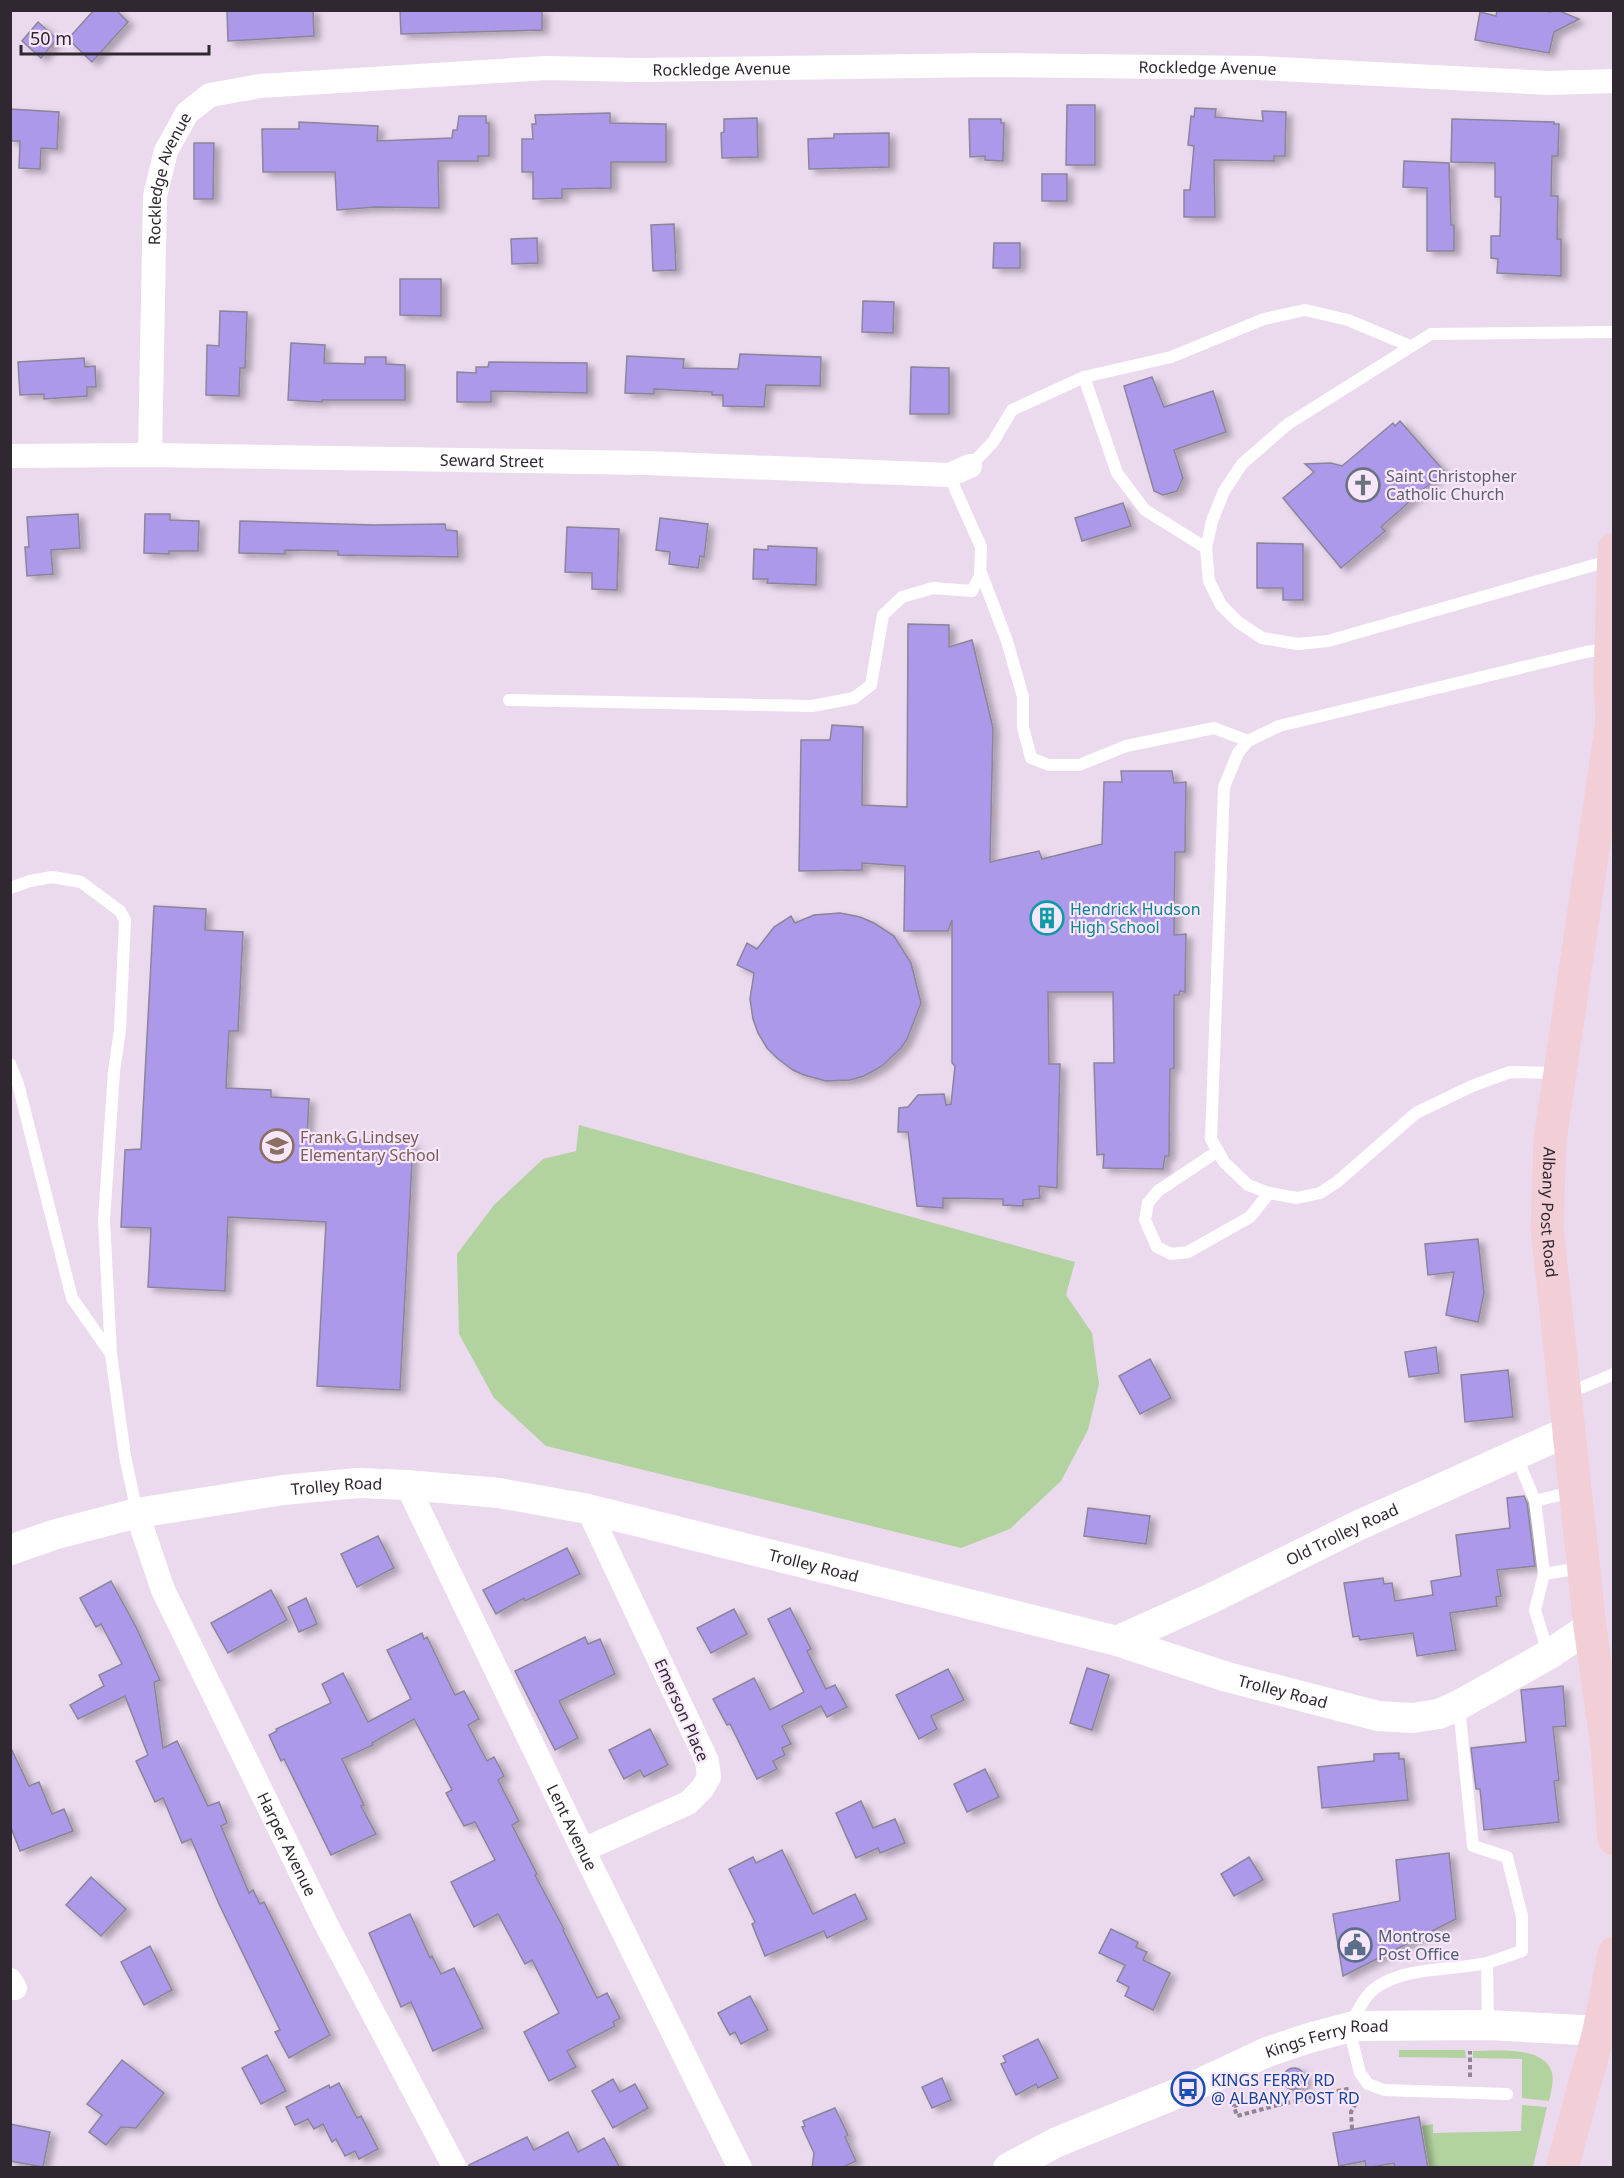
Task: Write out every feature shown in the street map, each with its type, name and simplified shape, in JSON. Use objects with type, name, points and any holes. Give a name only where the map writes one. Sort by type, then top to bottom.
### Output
[{"type":"main road","name":"Albany Post Road","points":[[1614,549],[1612,722],[1550,1140],[1547,1228],[1590,1627],[1610,1745],[1614,1839]]},
{"type":"main road","points":[[1569,2166],[1614,1953]]},
{"type":"street","name":"Rockledge Avenue","points":[[150,456],[155,196],[166,152],[187,113],[210,95],[260,86],[546,68],[637,70],[990,65],[1259,68],[1549,83],[1614,81]]},
{"type":"street","name":"Seward Street","points":[[10,456],[646,463],[959,471]]},
{"type":"street","name":"Old Trolley Road","points":[[1117,1641],[1209,1599],[1357,1526],[1569,1431]]},
{"type":"street","name":"Trolley Road","points":[[10,1550],[53,1535],[137,1513],[283,1490],[358,1483],[499,1493],[588,1509],[1117,1641],[1227,1677],[1378,1716],[1412,1718],[1439,1714],[1459,1706],[1548,1655],[1590,1627]]},
{"type":"street","name":"Lent Avenue","points":[[407,1485],[740,2168]]},
{"type":"street","name":"Emerson Place","points":[[583,1850],[688,1803],[709,1778],[707,1761],[588,1509]]},
{"type":"street","name":"Harper Avenue","points":[[137,1513],[164,1590],[326,1924],[455,2168]]},
{"type":"street","name":"Kings Ferry Road","points":[[1008,2168],[1057,2142],[1188,2089],[1267,2052],[1354,2026],[1479,2036],[1599,2031]]},
{"type":"lane","points":[[509,700],[812,706],[854,698],[871,685],[883,615],[902,597],[933,588],[972,591],[980,576],[981,547],[959,471],[993,442],[1012,410],[1084,377],[1171,357],[1264,319],[1305,310],[1348,320],[1410,346]]},
{"type":"lane","points":[[1613,559],[1328,641],[1298,644],[1262,638],[1238,622],[1221,605],[1209,581],[1206,548],[1212,521],[1224,491],[1242,464],[1288,424],[1431,334],[1614,332]]},
{"type":"lane","points":[[1084,377],[1117,473],[1145,510],[1206,548]]},
{"type":"lane","points":[[980,570],[1017,674],[1023,697],[1023,727],[1031,758],[1049,765],[1079,765],[1126,746],[1214,728],[1248,741]]},
{"type":"lane","points":[[1560,1074],[1510,1072],[1472,1086],[1416,1113],[1320,1193],[1297,1198],[1269,1193],[1248,1185],[1224,1162],[1211,1139],[1224,787],[1238,753],[1248,741],[1279,726],[1586,652],[1612,669]]},
{"type":"lane","points":[[10,888],[52,877],[81,882],[120,911],[125,920],[120,1030],[114,1071],[104,1220],[111,1354],[125,1456],[137,1513]]},
{"type":"lane","points":[[10,1064],[18,1084],[72,1298],[111,1354]]},
{"type":"lane","points":[[1218,1151],[1158,1191],[1149,1203],[1145,1221],[1157,1247],[1171,1254],[1188,1252],[1250,1217],[1269,1193]]},
{"type":"lane","points":[[1565,1394],[1614,1374]]},
{"type":"lane","points":[[1516,1455],[1535,1501],[1544,1574],[1535,1610],[1548,1655]]},
{"type":"lane","points":[[1535,1501],[1576,1491]]},
{"type":"lane","points":[[1544,1574],[1584,1568]]},
{"type":"lane","points":[[1459,1706],[1473,1846],[1507,1857],[1522,1916],[1522,1952],[1487,1963],[1410,1974],[1391,1980],[1377,1987],[1364,2000],[1349,2028],[1360,2073],[1368,2084],[1384,2090],[1507,2094]]},
{"type":"lane","points":[[1479,2036],[1487,1963]]},
{"type":"path","points":[[1469,2092],[1479,2036]]},
{"type":"path","points":[[1278,2105],[1273,2095],[1234,2106],[1237,2116],[1278,2105],[1301,2098],[1368,2084]]},
{"type":"path","points":[[1352,2129],[1352,2112],[1368,2084]]},
{"type":"path","points":[[1296,2087],[1301,2098]]},
{"type":"green space","points":[[579,1125],[1075,1262],[1066,1295],[1092,1333],[1099,1384],[1088,1430],[1061,1481],[1010,1529],[961,1548],[546,1446],[494,1398],[459,1334],[457,1254],[494,1205],[543,1159],[576,1151]]},
{"type":"green space","points":[[1399,2050],[1465,2050],[1466,2058],[1399,2057]]},
{"type":"green space","points":[[1473,2051],[1518,2052],[1540,2058],[1548,2064],[1552,2073],[1549,2101],[1522,2098],[1522,2059],[1473,2058]]},
{"type":"green space","points":[[1522,2105],[1547,2107],[1533,2167],[1429,2167],[1422,2126],[1433,2124],[1433,2133],[1521,2131]]},
{"type":"building","points":[[94,10],[116,10],[128,22],[92,62],[68,39]]},
{"type":"building","points":[[227,10],[313,10],[314,36],[228,41]]},
{"type":"building","points":[[400,10],[542,10],[542,30],[401,34]]},
{"type":"building","points":[[1497,10],[1550,12],[1557,10],[1579,19],[1554,32],[1549,53],[1475,40],[1480,12],[1496,16]]},
{"type":"building","points":[[38,22],[57,39],[41,58],[22,41]]},
{"type":"building","points":[[1067,105],[1095,105],[1095,165],[1066,165]]},
{"type":"building","points":[[1195,108],[1216,109],[1215,117],[1263,121],[1262,111],[1286,112],[1285,156],[1274,156],[1274,161],[1214,160],[1215,217],[1184,217],[1184,190],[1190,190],[1194,146],[1188,145],[1191,116],[1194,117]]},
{"type":"building","points":[[10,109],[59,112],[57,149],[41,148],[40,169],[19,168],[20,141],[10,141]]},
{"type":"building","points":[[610,113],[610,123],[666,124],[666,162],[611,162],[611,188],[562,189],[562,198],[533,199],[533,172],[522,172],[522,139],[533,139],[532,124],[536,124],[535,115]]},
{"type":"building","points":[[459,116],[486,116],[486,123],[489,123],[489,156],[478,156],[478,161],[438,161],[439,208],[376,207],[337,210],[335,172],[263,172],[262,129],[299,129],[299,122],[378,126],[377,141],[452,138],[453,130],[457,130]]},
{"type":"building","points":[[757,118],[758,157],[722,158],[721,133],[724,132],[724,119]]},
{"type":"building","points":[[969,119],[1001,119],[1001,123],[1004,123],[1003,161],[985,160],[985,156],[970,157]]},
{"type":"building","points":[[1452,119],[1559,124],[1558,156],[1552,156],[1551,196],[1558,196],[1557,239],[1561,239],[1561,276],[1497,273],[1498,259],[1491,258],[1491,236],[1500,236],[1501,197],[1495,197],[1495,163],[1451,162]]},
{"type":"building","points":[[889,133],[889,167],[809,169],[808,139],[834,138],[834,134]]},
{"type":"building","points":[[194,143],[214,143],[213,199],[194,199]]},
{"type":"building","points":[[1404,161],[1449,163],[1454,251],[1427,251],[1427,188],[1403,187]]},
{"type":"building","points":[[1042,174],[1067,174],[1067,201],[1042,201]]},
{"type":"building","points":[[674,224],[676,270],[653,271],[651,225]]},
{"type":"building","points":[[537,238],[538,263],[512,264],[511,239]]},
{"type":"building","points":[[994,243],[1020,243],[1020,268],[993,268]]},
{"type":"building","points":[[400,279],[441,279],[441,316],[400,315]]},
{"type":"building","points":[[863,301],[894,302],[893,333],[862,332]]},
{"type":"building","points":[[220,311],[247,312],[245,368],[240,368],[239,396],[206,395],[207,345],[219,346]]},
{"type":"building","points":[[291,343],[325,345],[324,363],[365,364],[365,357],[386,357],[386,364],[405,365],[405,400],[322,400],[322,402],[288,400]]},
{"type":"building","points":[[740,354],[821,357],[820,386],[766,385],[764,407],[723,406],[723,395],[712,395],[712,392],[654,389],[654,394],[625,393],[627,356],[684,359],[683,368],[738,369]]},
{"type":"building","points":[[84,358],[85,367],[95,366],[96,387],[87,387],[87,396],[44,399],[44,394],[20,395],[18,362]]},
{"type":"building","points":[[489,362],[587,363],[587,393],[491,391],[491,402],[457,402],[457,372],[476,373],[476,367],[488,367]]},
{"type":"building","points":[[911,367],[949,368],[949,414],[910,414]]},
{"type":"building","points":[[1152,377],[1164,407],[1213,391],[1226,432],[1174,450],[1183,478],[1177,491],[1163,495],[1154,491],[1124,386]]},
{"type":"building","name":"Saint Christopher Catholic Church","points":[[1400,421],[1444,471],[1381,527],[1385,531],[1341,568],[1283,498],[1314,472],[1305,464],[1331,463],[1342,466],[1393,423],[1395,426]]},
{"type":"building","points":[[1123,503],[1131,526],[1082,541],[1075,518]]},
{"type":"building","points":[[78,514],[80,548],[51,550],[53,574],[27,576],[25,547],[29,547],[27,517]]},
{"type":"building","points":[[145,514],[170,514],[170,520],[199,521],[198,551],[169,551],[169,554],[144,553]]},
{"type":"building","points":[[660,518],[708,524],[704,557],[700,556],[698,568],[669,564],[670,552],[656,550]]},
{"type":"building","points":[[240,521],[373,525],[445,524],[446,530],[457,531],[458,557],[338,555],[338,551],[285,550],[285,554],[239,553]]},
{"type":"building","points":[[567,527],[619,529],[617,590],[592,589],[592,573],[565,572]]},
{"type":"building","points":[[1257,543],[1303,544],[1303,600],[1283,600],[1283,588],[1257,588]]},
{"type":"building","points":[[768,546],[817,548],[816,585],[767,583],[768,579],[753,579],[754,549],[768,550]]},
{"type":"building","name":"Hendrick Hudson High School","points":[[908,624],[949,625],[949,647],[972,640],[993,728],[990,862],[1039,851],[1042,859],[1102,844],[1104,782],[1122,782],[1121,771],[1172,771],[1174,783],[1186,782],[1185,852],[1175,852],[1174,935],[1186,934],[1185,992],[1180,991],[1179,995],[1174,995],[1174,1068],[1170,1069],[1169,1156],[1165,1156],[1163,1169],[1103,1168],[1104,1154],[1097,1155],[1094,1063],[1114,1063],[1113,992],[1048,992],[1049,1064],[1060,1064],[1057,1188],[1039,1186],[1040,1198],[1023,1200],[1023,1206],[1003,1205],[1003,1199],[943,1198],[943,1208],[917,1206],[908,1132],[898,1132],[899,1108],[908,1107],[918,1095],[944,1094],[946,1105],[951,1104],[955,1066],[952,1063],[952,920],[948,931],[904,931],[905,866],[862,863],[862,870],[799,871],[801,740],[830,740],[832,725],[863,727],[862,805],[907,807]]},
{"type":"building","name":"Frank G Lindsey Elementary School","points":[[154,906],[206,909],[205,930],[243,932],[238,1031],[229,1031],[226,1088],[271,1090],[271,1097],[309,1099],[307,1137],[413,1143],[400,1390],[317,1386],[326,1222],[228,1217],[225,1291],[148,1287],[151,1228],[121,1227],[125,1150],[141,1149]]},
{"type":"building","points":[[840,913],[860,917],[894,936],[911,963],[921,1003],[907,1039],[882,1066],[864,1076],[850,1080],[826,1081],[793,1070],[767,1048],[753,1019],[750,999],[754,973],[737,965],[747,943],[757,949],[774,927],[791,916],[795,923],[814,915]]},
{"type":"building","points":[[1478,1239],[1484,1293],[1478,1322],[1446,1315],[1454,1272],[1428,1275],[1425,1244]]},
{"type":"building","points":[[1436,1347],[1439,1373],[1409,1377],[1405,1352]]},
{"type":"building","points":[[1150,1359],[1171,1398],[1140,1414],[1119,1376]]},
{"type":"building","points":[[1508,1370],[1513,1417],[1465,1422],[1461,1375]]},
{"type":"building","points":[[1524,1496],[1527,1503],[1535,1566],[1497,1570],[1501,1596],[1496,1597],[1497,1606],[1450,1613],[1456,1650],[1417,1656],[1413,1633],[1360,1640],[1359,1636],[1353,1637],[1344,1583],[1383,1578],[1384,1584],[1392,1583],[1395,1601],[1433,1595],[1431,1581],[1461,1576],[1456,1535],[1510,1528],[1507,1498]]},
{"type":"building","points":[[1088,1508],[1150,1516],[1146,1544],[1084,1536]]},
{"type":"building","points":[[378,1536],[394,1568],[357,1587],[341,1554]]},
{"type":"building","points":[[567,1548],[580,1574],[525,1601],[524,1598],[496,1614],[483,1590]]},
{"type":"building","points":[[111,1581],[136,1627],[160,1680],[154,1682],[163,1748],[177,1741],[208,1806],[219,1802],[227,1823],[221,1826],[249,1893],[253,1890],[260,1904],[264,1902],[330,2035],[289,2058],[275,2032],[280,2030],[219,1904],[191,1839],[182,1843],[163,1798],[155,1802],[136,1761],[148,1755],[125,1696],[78,1719],[70,1705],[104,1686],[99,1675],[122,1664],[101,1624],[96,1627],[80,1598]]},
{"type":"building","points":[[271,1590],[287,1620],[228,1653],[211,1623]]},
{"type":"building","points":[[306,1598],[317,1624],[299,1632],[288,1607]]},
{"type":"building","points":[[790,1608],[811,1649],[807,1651],[826,1689],[835,1685],[847,1707],[827,1717],[821,1706],[782,1726],[791,1744],[782,1748],[785,1755],[773,1761],[777,1769],[757,1779],[730,1724],[727,1725],[713,1699],[754,1678],[770,1710],[804,1692],[768,1619]]},
{"type":"building","points":[[734,1609],[747,1634],[711,1653],[697,1628]]},
{"type":"building","points":[[422,1633],[424,1639],[427,1637],[455,1695],[464,1691],[479,1719],[468,1725],[487,1761],[494,1757],[504,1776],[498,1780],[519,1821],[512,1825],[537,1874],[535,1875],[597,1998],[607,1993],[620,2018],[613,2022],[615,2026],[567,2051],[576,2067],[549,2081],[524,2032],[559,2013],[532,1960],[525,1964],[498,1914],[474,1927],[451,1882],[495,1860],[475,1822],[464,1826],[446,1793],[452,1790],[414,1719],[372,1743],[373,1745],[342,1759],[364,1805],[361,1806],[376,1834],[331,1855],[284,1759],[281,1761],[269,1735],[277,1731],[276,1729],[331,1703],[322,1684],[343,1673],[368,1722],[411,1699],[387,1650]]},
{"type":"building","points":[[585,1637],[588,1644],[600,1639],[615,1674],[559,1701],[578,1738],[555,1750],[515,1671]]},
{"type":"building","points":[[1087,1668],[1109,1675],[1092,1730],[1070,1723]]},
{"type":"building","points":[[948,1669],[964,1700],[931,1716],[937,1729],[919,1739],[896,1695]]},
{"type":"building","points":[[1563,1686],[1566,1726],[1553,1727],[1559,1780],[1554,1781],[1559,1822],[1484,1830],[1480,1789],[1476,1789],[1471,1748],[1526,1742],[1521,1690]]},
{"type":"building","points":[[650,1729],[668,1765],[644,1777],[640,1770],[624,1779],[609,1750]]},
{"type":"building","points":[[10,1746],[29,1786],[39,1782],[52,1814],[64,1809],[73,1831],[20,1851],[10,1825]]},
{"type":"building","points":[[1399,1753],[1399,1759],[1404,1759],[1408,1800],[1322,1808],[1318,1767],[1374,1761],[1374,1754]]},
{"type":"building","points":[[985,1769],[999,1797],[967,1812],[954,1784]]},
{"type":"building","points":[[861,1801],[873,1828],[895,1819],[905,1843],[880,1853],[878,1848],[856,1858],[836,1813]]},
{"type":"building","points":[[782,1850],[813,1914],[855,1894],[867,1919],[827,1938],[824,1931],[765,1956],[752,1924],[755,1922],[729,1869],[753,1857],[756,1863]]},
{"type":"building","points":[[1449,1853],[1456,1919],[1343,1976],[1333,1914],[1400,1901],[1396,1860]]},
{"type":"building","points":[[1249,1857],[1263,1880],[1234,1896],[1221,1874]]},
{"type":"building","points":[[91,1877],[126,1909],[101,1936],[66,1905]]},
{"type":"building","points":[[410,1914],[430,1958],[432,1956],[441,1974],[454,1968],[483,2028],[433,2051],[411,2002],[401,2007],[369,1933]]},
{"type":"building","points":[[1111,1929],[1138,1942],[1136,1947],[1147,1952],[1143,1960],[1170,1973],[1153,2010],[1125,1996],[1129,1987],[1117,1981],[1125,1965],[1099,1953]]},
{"type":"building","points":[[150,1946],[172,1990],[144,2005],[121,1962]]},
{"type":"building","points":[[750,1996],[768,2030],[741,2044],[735,2032],[730,2035],[718,2013]]},
{"type":"building","points":[[1038,2039],[1058,2078],[1038,2088],[1036,2084],[1016,2095],[1001,2064],[1006,2062],[1003,2056]]},
{"type":"building","points":[[267,2055],[286,2091],[261,2104],[242,2068]]},
{"type":"building","points":[[122,2060],[164,2093],[136,2128],[121,2127],[106,2145],[89,2132],[102,2115],[87,2104]]},
{"type":"building","points":[[1294,2068],[1304,2075],[1305,2079],[1298,2089],[1294,2090],[1284,2083],[1283,2079],[1290,2069]]},
{"type":"building","points":[[942,2078],[951,2100],[932,2108],[922,2087]]},
{"type":"building","points":[[613,2079],[620,2092],[635,2084],[648,2108],[613,2128],[592,2091]]},
{"type":"building","points":[[339,2083],[357,2118],[361,2116],[378,2149],[359,2159],[355,2151],[345,2156],[336,2139],[332,2142],[323,2124],[314,2129],[308,2119],[295,2125],[286,2107],[329,2085],[330,2088]]},
{"type":"building","points":[[835,2108],[848,2135],[845,2137],[856,2161],[841,2168],[812,2168],[814,2153],[802,2127],[805,2126],[803,2121]]},
{"type":"building","points":[[1419,2117],[1428,2168],[1395,2168],[1394,2163],[1366,2168],[1365,2161],[1339,2166],[1333,2133]]},
{"type":"building","points":[[10,2124],[50,2132],[43,2167],[10,2161]]},
{"type":"building","points":[[568,2132],[578,2152],[604,2138],[620,2168],[469,2168],[469,2165],[527,2137],[534,2150]]},
{"type":"place","name":"Saint Christopher Catholic Church","points":[[1363,485]]},
{"type":"place","name":"Hendrick Hudson High School","points":[[1047,918]]},
{"type":"place","name":"Frank G Lindsey Elementary School","points":[[277,1146]]},
{"type":"place","name":"Montrose Post Office","points":[[1355,1945]]},
{"type":"place","name":"KINGS FERRY RD @ ALBANY POST RD","points":[[1188,2089]]}]
